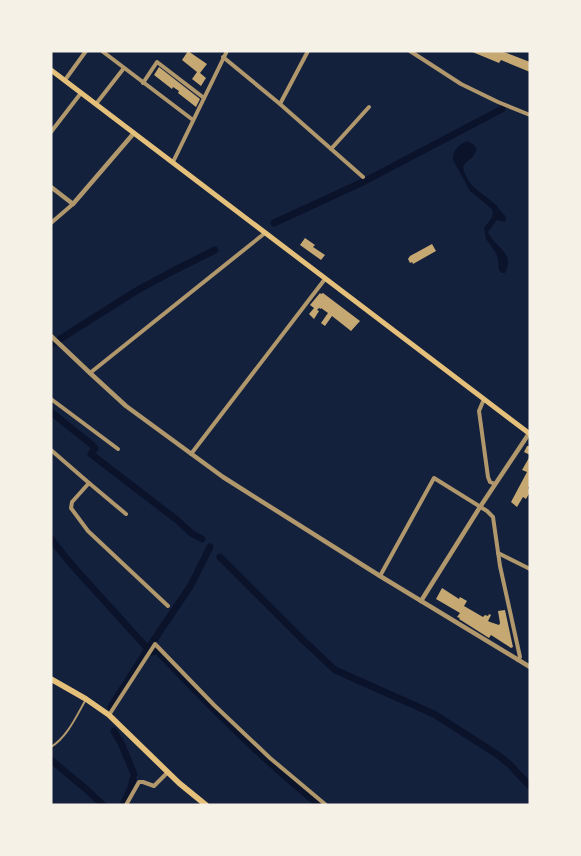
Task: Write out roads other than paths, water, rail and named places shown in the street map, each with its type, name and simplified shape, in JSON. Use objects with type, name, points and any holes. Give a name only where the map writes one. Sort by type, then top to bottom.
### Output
[{"type":"main road","points":[[51,70],[530,433]]},
{"type":"main road","points":[[51,679],[109,715],[167,773],[206,805]]},
{"type":"street","points":[[64,80],[86,51]]},
{"type":"street","points":[[102,51],[193,120]]},
{"type":"street","points":[[172,162],[227,51]]},
{"type":"street","points":[[280,104],[308,51]]},
{"type":"street","points":[[410,51],[461,84],[530,115]]},
{"type":"street","points":[[223,57],[363,177]]},
{"type":"street","points":[[143,82],[157,62],[204,98]]},
{"type":"street","points":[[96,104],[124,68]]},
{"type":"street","points":[[51,132],[81,93]]},
{"type":"street","points":[[331,149],[369,107]]},
{"type":"street","points":[[51,223],[73,204],[134,133]]},
{"type":"street","points":[[51,187],[73,204]]},
{"type":"street","points":[[90,373],[265,233]]},
{"type":"street","points":[[191,454],[325,279]]},
{"type":"street","points":[[51,336],[126,406],[223,477],[380,576],[530,666]]},
{"type":"street","points":[[51,399],[118,449]]},
{"type":"street","points":[[484,399],[479,411],[488,477],[490,482],[495,484]]},
{"type":"street","points":[[422,601],[480,507],[530,433]]},
{"type":"street","points":[[51,450],[126,514]]},
{"type":"street","points":[[380,576],[434,478],[491,513],[493,517],[498,553],[520,657],[518,660]]},
{"type":"street","points":[[89,483],[72,502],[72,508],[88,530],[168,606]]},
{"type":"street","points":[[498,553],[530,569]]},
{"type":"street","points":[[109,715],[155,644],[214,705],[270,758],[326,805]]},
{"type":"street","points":[[126,805],[139,782],[154,786],[167,773]]},
{"type":"lane","points":[[51,747],[59,742],[73,723],[86,699]]},
{"type":"water","points":[[467,141],[477,149],[463,167],[468,180],[496,205],[506,217],[505,222],[497,220],[488,232],[506,255],[508,266],[505,273],[499,270],[496,253],[486,239],[484,228],[492,217],[492,209],[470,191],[453,160],[453,154],[456,149]]},
{"type":"waterway","points":[[274,223],[365,181],[502,109]]},
{"type":"waterway","points":[[60,339],[136,291],[215,250]]},
{"type":"waterway","points":[[51,412],[95,448],[91,454],[177,520],[191,533],[202,539]]},
{"type":"waterway","points":[[51,539],[71,564],[148,649]]},
{"type":"waterway","points":[[111,707],[191,585],[210,547]]},
{"type":"waterway","points":[[220,557],[335,670],[434,714],[498,755],[530,786]]},
{"type":"waterway","points":[[151,652],[157,651],[248,742],[319,805]]},
{"type":"waterway","points":[[114,731],[134,774]]},
{"type":"waterway","points":[[51,760],[103,805]]},
{"type":"waterway","points":[[123,805],[133,779]]}]
